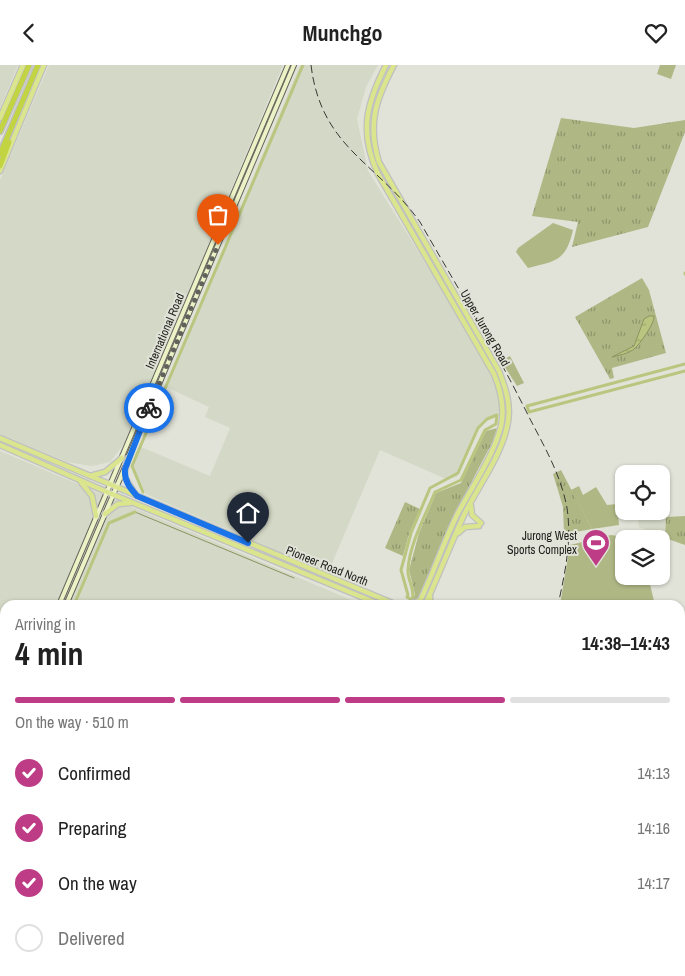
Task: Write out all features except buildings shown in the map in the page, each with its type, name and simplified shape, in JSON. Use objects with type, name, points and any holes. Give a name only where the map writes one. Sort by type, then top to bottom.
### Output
[{"type":"highway","points":[[0,131],[29,65]]},
{"type":"highway","points":[[0,154],[38,65]]},
{"type":"highway","points":[[0,166],[13,125]]},
{"type":"main road","points":[[0,118],[22,65]]},
{"type":"main road","points":[[0,171],[44,65]]},
{"type":"main road","name":"International Road","points":[[61,600],[288,65]]},
{"type":"main road","name":"International Road","points":[[68,600],[294,65]]},
{"type":"main road","name":"Upper Jurong Road","points":[[386,65],[372,97],[366,121],[371,157],[378,174],[494,374],[500,390],[502,407],[501,425],[494,444],[467,497],[420,600]]},
{"type":"main road","name":"Upper Jurong Road","points":[[394,65],[377,101],[372,126],[380,162],[499,371],[506,389],[509,407],[508,426],[501,445],[473,499],[428,600]]},
{"type":"main road","name":"Pioneer Road North","points":[[0,438],[386,600]]},
{"type":"main road","name":"Pioneer Road North","points":[[0,445],[80,481],[369,600]]},
{"type":"main road","points":[[128,457],[124,476],[137,496]]},
{"type":"main road","points":[[90,476],[105,472],[122,458]]},
{"type":"main road","points":[[80,481],[92,496],[96,516]]},
{"type":"main road","points":[[456,535],[465,527],[480,524],[472,515],[473,499],[467,497]]},
{"type":"main road","points":[[105,514],[118,504],[134,503]]},
{"type":"main road","points":[[430,595],[430,600]]},
{"type":"shaded area","points":[[0,65],[18,65],[0,108]]},
{"type":"shaded area","points":[[49,65],[283,65],[127,440],[110,462],[92,466],[67,462],[0,434],[0,180]]},
{"type":"shaded area","points":[[300,65],[378,65],[366,87],[357,119],[368,171],[445,294],[498,386],[500,405],[499,414],[487,419],[477,428],[457,477],[446,479],[380,450],[328,573],[146,494],[133,466],[141,447],[210,476],[230,428],[205,417],[209,407],[166,387]]},
{"type":"shaded area","points":[[0,451],[351,600],[0,600]]},
{"type":"shaded area","points":[[638,520],[666,520],[665,530],[646,530],[639,527]]},
{"type":"green space","points":[[660,65],[676,65],[671,79],[657,74]]},
{"type":"green space","points":[[561,118],[634,128],[685,120],[685,132],[648,227],[572,247],[578,222],[532,216]]},
{"type":"green space","points":[[553,223],[573,230],[567,248],[563,254],[553,261],[528,268],[516,252],[518,248]]},
{"type":"green space","points":[[642,278],[649,290],[666,353],[612,368],[614,378],[610,379],[575,317]]},
{"type":"green space","points":[[510,356],[524,383],[517,386],[501,361]]},
{"type":"green space","points":[[497,428],[493,441],[452,519],[418,598],[413,600],[415,594],[409,570],[419,533],[436,493],[461,483],[486,431]]},
{"type":"green space","points":[[561,470],[592,529],[564,534],[563,507],[553,474]]},
{"type":"green space","points":[[579,486],[583,495],[596,487],[607,505],[615,504],[615,520],[619,520],[619,525],[592,529],[571,490]]},
{"type":"green space","points":[[405,502],[420,509],[409,534],[403,556],[385,548]]},
{"type":"green space","points":[[685,516],[685,545],[670,540],[670,530],[665,530],[666,520],[670,520],[670,517]]},
{"type":"green space","name":"Jurong West Sports Complex","points":[[611,535],[615,536],[615,585],[650,585],[654,600],[561,600],[570,545]]},
{"type":"water","points":[[654,316],[654,319],[647,333],[637,346],[630,352],[612,357],[634,346],[644,319]]},
{"type":"waterway","points":[[143,492],[132,466],[303,65]]},
{"type":"waterway","points":[[685,364],[527,406],[529,412],[685,371]]},
{"type":"waterway","points":[[497,415],[496,424],[485,430],[461,480],[435,492],[411,550],[408,574],[413,593],[412,600],[407,597],[401,570],[411,533],[430,488],[458,473],[478,428],[487,419],[497,415]]},
{"type":"waterway","points":[[135,512],[294,578]]},
{"type":"waterway","points":[[76,600],[109,523],[135,512]]},
{"type":"railway","points":[[311,65],[317,93],[326,116],[353,152],[403,201],[420,222],[503,367],[551,461],[561,484],[567,508],[569,533],[567,557],[559,600]]},
{"type":"way so far","points":[[149,408],[218,245]]},
{"type":"place","name":"Jurong West Sports Complex","points":[[596,567]]},
{"type":"route","points":[[149,408],[128,457],[125,469],[124,476],[131,490],[137,496],[248,543]]}]
